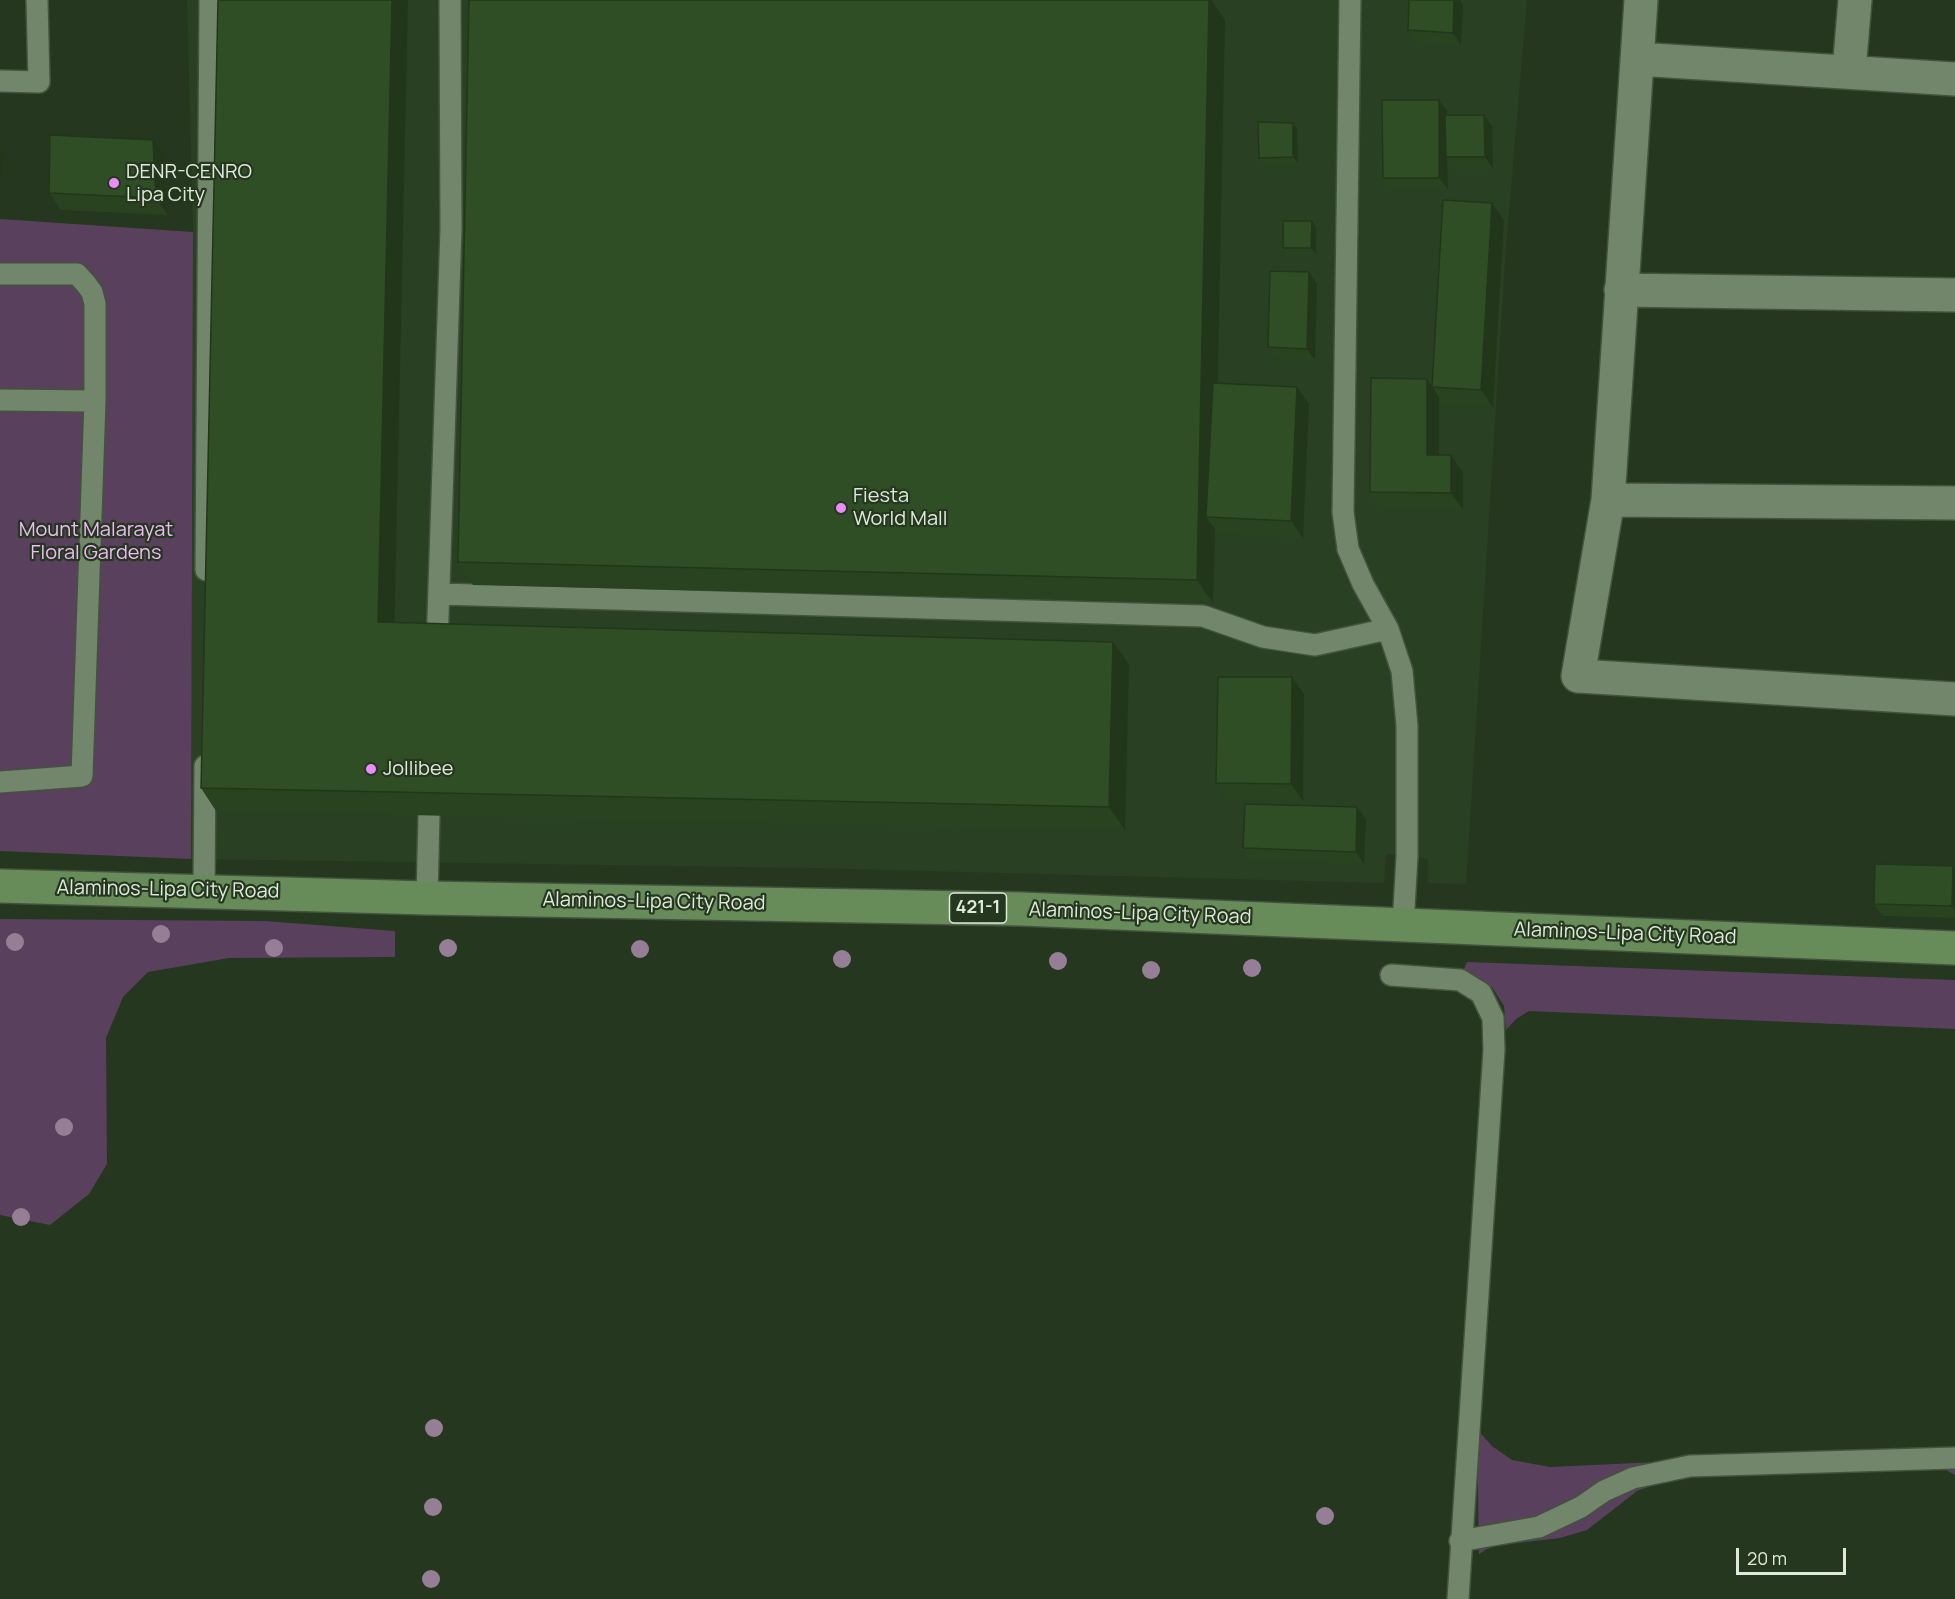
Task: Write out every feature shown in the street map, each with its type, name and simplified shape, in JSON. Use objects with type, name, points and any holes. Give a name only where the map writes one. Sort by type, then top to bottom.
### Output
[{"type":"main road","name":"Alaminos-Lipa City Road","points":[[0,886],[427,898],[1022,909],[1955,948]]},
{"type":"street","points":[[1641,0],[1608,500],[1578,676],[1955,699]]},
{"type":"street","points":[[1849,71],[1855,0]]},
{"type":"street","points":[[1637,59],[1955,79]]},
{"type":"street","points":[[1621,290],[1955,295]]},
{"type":"street","points":[[1608,500],[1955,503]]},
{"type":"lane","points":[[0,81],[39,82],[37,0]]},
{"type":"lane","points":[[206,589],[210,0]]},
{"type":"lane","points":[[437,646],[451,229],[450,0]]},
{"type":"lane","points":[[1350,0],[1343,512],[1348,549],[1363,584],[1388,629],[1402,671],[1407,726],[1407,856],[1403,926]]},
{"type":"lane","points":[[0,274],[77,274],[92,292],[95,401],[82,776],[0,782]]},
{"type":"lane","points":[[0,400],[95,401]]},
{"type":"lane","points":[[440,594],[1203,616],[1263,637],[1315,645],[1388,629]]},
{"type":"lane","points":[[204,891],[205,742]]},
{"type":"lane","points":[[427,898],[429,814]]},
{"type":"lane","points":[[1391,975],[1460,980],[1481,993],[1493,1018],[1494,1050],[1458,1599]]},
{"type":"lane","points":[[1460,1541],[1539,1527],[1581,1507],[1604,1491],[1633,1478],[1690,1466],[1955,1458]]},
{"type":"shaded area","name":"Fiesta World Mall","points":[[187,0],[1527,0],[1506,247],[1466,884],[1428,883],[1428,859],[1386,854],[1384,883],[811,868],[191,859],[193,232]]},
{"type":"green space","name":"Mount Malarayat Floral Gardens","points":[[0,219],[193,232],[191,859],[0,851]]},
{"type":"green space","points":[[0,919],[265,921],[395,931],[395,957],[229,958],[148,972],[123,997],[106,1038],[107,1164],[89,1194],[50,1225],[0,1215]]},
{"type":"green space","points":[[1467,962],[1955,980],[1955,1029],[1529,1011],[1516,1019],[1506,1030],[1504,1006],[1492,987],[1466,976],[1464,969]]},
{"type":"green space","points":[[1477,1429],[1492,1446],[1512,1460],[1550,1467],[1955,1448],[1955,1475],[1941,1467],[1714,1470],[1673,1478],[1637,1491],[1587,1530],[1560,1538],[1492,1546],[1479,1554]]},
{"type":"building","points":[[218,0],[392,0],[378,622],[1113,642],[1109,807],[201,788]]},
{"type":"building","points":[[469,0],[1209,0],[1197,580],[458,562]]},
{"type":"building","points":[[1409,0],[1454,0],[1453,33],[1408,30]]},
{"type":"building","points":[[1382,100],[1439,100],[1439,178],[1383,178]]},
{"type":"building","points":[[1445,115],[1484,115],[1485,157],[1446,157]]},
{"type":"building","points":[[1258,122],[1293,123],[1293,157],[1259,158]]},
{"type":"building","name":"DENR-CENRO Lipa City","points":[[50,135],[153,140],[156,198],[49,193]]},
{"type":"building","points":[[1443,200],[1492,203],[1481,390],[1432,387]]},
{"type":"building","points":[[1283,221],[1312,221],[1311,248],[1283,248]]},
{"type":"building","points":[[1270,271],[1309,272],[1307,349],[1268,347]]},
{"type":"building","points":[[1371,378],[1427,379],[1427,455],[1451,455],[1451,493],[1370,492]]},
{"type":"building","points":[[1213,383],[1297,387],[1291,521],[1206,517]]},
{"type":"building","points":[[1218,677],[1292,677],[1291,784],[1216,783]]},
{"type":"building","points":[[1245,804],[1357,807],[1356,852],[1243,848]]},
{"type":"building","points":[[1875,864],[1953,866],[1952,906],[1874,904]]},
{"type":"place","name":"DENR-CENRO Lipa City","points":[[114,183]]},
{"type":"place","name":"Fiesta World Mall","points":[[841,508]]},
{"type":"place","name":"Jollibee","points":[[371,769]]}]
